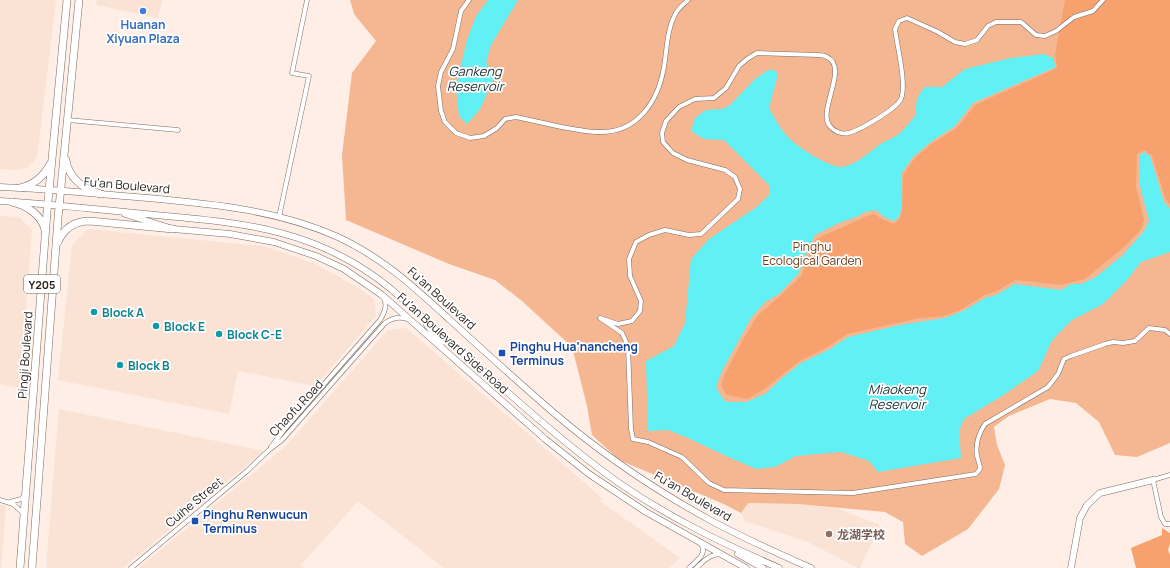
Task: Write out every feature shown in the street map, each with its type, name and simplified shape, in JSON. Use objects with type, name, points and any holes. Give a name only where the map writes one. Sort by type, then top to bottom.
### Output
[{"type":"main road","name":"Pingji Boulevard","points":[[20,568],[49,190],[67,0]]},
{"type":"main road","name":"Pingji Boulevard","points":[[32,568],[56,250],[79,0]]},
{"type":"main road","points":[[65,152],[68,170],[76,181],[87,189],[101,194]]},
{"type":"main road","points":[[20,188],[37,181],[47,170],[52,159]]},
{"type":"main road","name":"Fu'an Boulevard","points":[[0,187],[61,190],[218,206],[279,217],[312,226],[338,237],[361,249],[403,277],[554,412],[615,460],[664,493],[711,521],[746,539],[811,568]]},
{"type":"main road","points":[[0,201],[48,204],[226,222],[263,228],[296,237],[342,256],[367,270],[391,289],[548,428],[582,455],[640,496],[763,568]]},
{"type":"main road","points":[[12,202],[32,211],[43,223],[46,232]]},
{"type":"main road","name":"Fu'an Boulevard Side Road","points":[[112,210],[173,228],[245,236],[288,246],[316,256],[344,270],[382,295],[545,439],[578,466],[630,502],[746,568]]},
{"type":"main road","points":[[56,250],[60,238],[64,232],[72,225],[82,221],[173,228]]},
{"type":"main road","points":[[416,311],[452,356]]},
{"type":"main road","points":[[1071,568],[1080,518],[1087,505],[1100,492],[1153,480]]},
{"type":"main road","points":[[695,529],[779,568]]},
{"type":"street","points":[[279,217],[309,76],[292,72],[307,0]]},
{"type":"street","points":[[469,0],[461,11],[453,49],[442,72],[438,86],[441,111],[445,122],[456,133],[470,138],[484,136],[497,128],[505,119],[516,117],[598,132],[614,130],[629,125],[646,111],[658,92],[662,80],[670,28],[677,12],[688,0]]},
{"type":"street","points":[[1103,0],[1093,11],[1074,17],[1056,31],[1045,36],[1036,35],[1021,22],[996,22],[988,26],[977,40],[965,44],[955,42],[938,32],[907,18],[899,21],[895,29],[904,85],[901,100],[883,115],[847,134],[836,132],[828,125],[826,117],[835,74],[833,62],[827,57],[818,55],[757,53],[747,59],[739,66],[726,88],[714,98],[694,99],[678,107],[666,121],[662,133],[663,142],[673,153],[687,160],[726,170],[735,177],[740,189],[738,199],[701,234],[689,235],[665,230],[649,235],[636,242],[629,259],[630,276],[641,301],[640,311],[632,321],[618,324],[600,318],[622,333],[628,346],[631,429],[633,438],[648,442],[682,457],[709,484],[724,490],[853,493],[976,474],[980,469],[977,454],[979,434],[985,424],[1048,387],[1058,374],[1064,359],[1105,344],[1135,341],[1149,328],[1165,330],[1170,334]]},
{"type":"street","points":[[68,120],[178,130]]},
{"type":"street","name":"Chaofu Road","points":[[269,450],[284,430],[380,320],[386,306],[382,295]]},
{"type":"street","name":"Chaofu Road","points":[[269,450],[288,434],[385,324],[394,318],[399,317],[412,321]]},
{"type":"street","name":"Cuihe Street","points":[[131,568],[247,471],[269,450]]},
{"type":"street","points":[[1170,475],[1153,480],[1161,517],[1165,524],[1170,524]]},
{"type":"street","points":[[10,502],[21,499],[25,494]]},
{"type":"street","points":[[0,500],[10,502],[24,514]]},
{"type":"street","points":[[689,568],[702,554],[704,549],[701,543]]},
{"type":"street","points":[[696,568],[711,556],[721,554]]},
{"type":"shaded area","points":[[0,0],[56,0],[37,158],[27,168],[17,170],[0,169]]},
{"type":"shaded area","name":"Huanan Xiyuan Plaza","points":[[97,0],[162,0],[158,18],[96,5]]},
{"type":"shaded area","points":[[0,216],[19,217],[32,230],[20,388],[0,384]]},
{"type":"shaded area","points":[[88,229],[262,246],[276,250],[315,264],[363,291],[374,299],[376,316],[315,386],[238,371],[229,414],[58,380],[72,245]]},
{"type":"shaded area","points":[[406,328],[602,498],[600,501],[680,558],[669,568],[444,568],[358,501],[301,565],[304,568],[139,568],[286,446],[388,330]]},
{"type":"shaded area","points":[[59,409],[264,451],[123,568],[46,568]]},
{"type":"shaded area","name":"龙湖学校","points":[[748,503],[797,504],[837,508],[880,525],[860,568],[858,568],[808,542],[745,521],[741,513]]},
{"type":"shaded area","points":[[0,505],[6,506],[1,568],[0,568]]},
{"type":"green space","name":"Pinghu Ecological Garden","points":[[350,0],[1170,0],[1170,443],[1137,457],[1115,455],[1099,422],[1076,403],[1050,399],[1009,416],[994,427],[997,445],[1005,465],[999,489],[968,529],[922,556],[905,544],[903,522],[885,512],[797,504],[748,503],[741,513],[726,505],[619,460],[592,435],[587,406],[572,347],[522,301],[495,280],[449,264],[346,220],[342,155],[352,73],[376,41],[354,14]]},
{"type":"green space","points":[[1065,0],[1170,0],[1170,204],[1166,200],[1152,156],[1145,150],[1137,154],[1136,187],[1144,219],[1141,230],[1123,248],[1085,279],[1060,285],[1015,280],[958,311],[943,316],[920,318],[847,334],[826,348],[798,362],[766,388],[747,399],[727,395],[721,385],[741,343],[757,316],[801,276],[816,239],[874,214],[894,224],[900,218],[902,211],[903,175],[914,159],[931,144],[957,128],[975,105],[1057,68],[1055,54]]},
{"type":"green space","points":[[1162,528],[1170,533],[1170,544],[1168,550],[1170,555],[1170,568],[1136,568],[1131,548],[1162,535]]},
{"type":"water","name":"Gankeng Reservoir","points":[[488,0],[518,0],[491,45],[486,62],[494,78],[480,109],[467,124],[459,116],[456,89],[467,40],[476,16]]},
{"type":"water","name":"Miaokeng Reservoir","points":[[1044,54],[1053,58],[1056,67],[973,103],[955,126],[932,141],[913,157],[901,174],[901,210],[899,217],[894,221],[884,217],[876,210],[865,212],[815,235],[799,273],[779,294],[765,302],[751,318],[722,371],[716,387],[726,402],[746,402],[765,394],[801,363],[830,349],[848,337],[900,325],[945,318],[965,310],[985,298],[996,295],[1015,284],[1061,290],[1071,284],[1081,284],[1096,277],[1123,255],[1144,231],[1149,221],[1140,186],[1140,155],[1144,152],[1150,156],[1164,202],[1170,209],[1170,252],[1141,262],[1127,280],[1103,304],[1072,320],[1055,337],[1050,344],[1038,371],[1005,394],[964,419],[959,431],[961,458],[878,472],[869,461],[841,452],[796,456],[775,467],[756,469],[668,430],[648,431],[646,361],[674,346],[685,323],[691,259],[709,239],[758,206],[770,194],[770,186],[724,140],[704,139],[691,131],[695,118],[706,110],[723,109],[730,105],[754,80],[768,70],[774,70],[778,74],[769,108],[776,121],[791,140],[808,153],[830,164],[842,167],[857,161],[902,131],[916,115],[917,100],[925,87],[942,87],[965,69],[1011,58]]},
{"type":"place","name":"Huanan Xiyuan Plaza","points":[[143,11]]},
{"type":"place","name":"Block A","points":[[94,312]]},
{"type":"place","name":"Block E","points":[[156,326]]},
{"type":"place","name":"Block C-E","points":[[219,334]]},
{"type":"place","name":"Pinghu Hua‘nancheng Terminus","points":[[502,353]]},
{"type":"place","name":"Block B","points":[[120,365]]},
{"type":"place","name":"Pinghu Renwucun Terminus","points":[[195,521]]},
{"type":"place","name":"龙湖学校","points":[[829,534]]}]
